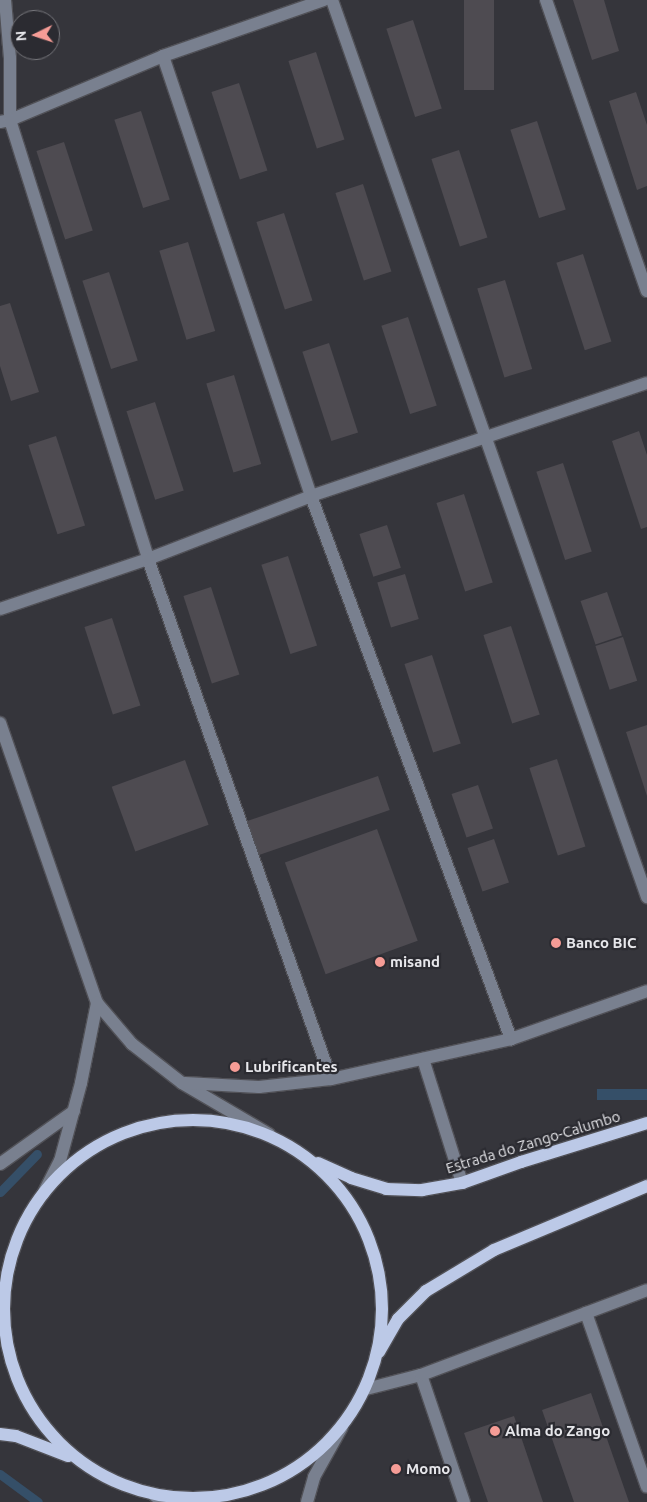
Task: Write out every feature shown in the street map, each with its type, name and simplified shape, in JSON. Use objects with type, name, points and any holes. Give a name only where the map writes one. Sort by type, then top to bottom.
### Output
[{"type":"main road","points":[[106,1478],[65,1449],[36,1414],[17,1376],[6,1334],[6,1300],[14,1250],[26,1220],[43,1194],[78,1158],[122,1132],[170,1120],[221,1120],[269,1134],[313,1161],[350,1201],[373,1250],[383,1303],[377,1357]]},
{"type":"main road","name":"Estrada do Zango-Calumbo","points":[[313,1161],[351,1178],[386,1189],[422,1190],[462,1183],[521,1162],[647,1123]]},
{"type":"main road","points":[[0,1434],[16,1436],[61,1452],[106,1478],[158,1499],[209,1499],[263,1486],[306,1460],[342,1427],[366,1389],[377,1357],[398,1319],[426,1291],[494,1250],[647,1186]]},
{"type":"main road","points":[[0,1270],[14,1250]]},
{"type":"street","points":[[5,0],[8,10],[10,58],[5,121],[148,559],[331,1080]]},
{"type":"street","points":[[5,121],[163,56],[324,0]]},
{"type":"street","points":[[332,0],[647,898]]},
{"type":"street","points":[[546,0],[647,291]]},
{"type":"street","points":[[163,56],[311,496],[511,1039]]},
{"type":"street","points":[[0,609],[148,559],[311,496],[647,383]]},
{"type":"street","points":[[0,723],[97,1003],[132,1044],[182,1083],[269,1134]]},
{"type":"street","points":[[182,1083],[260,1087],[331,1080],[511,1039],[647,991]]},
{"type":"street","points":[[43,1194],[60,1161],[74,1111],[97,1003]]},
{"type":"street","points":[[423,1059],[462,1183]]},
{"type":"street","points":[[0,1164],[74,1111]]},
{"type":"street","points":[[366,1389],[421,1375],[647,1290]]},
{"type":"street","points":[[586,1313],[647,1487]]},
{"type":"street","points":[[421,1375],[464,1502]]},
{"type":"street","points":[[307,1502],[314,1477],[342,1427]]},
{"type":"water","points":[[597,1089],[647,1089],[647,1100],[597,1100]]},
{"type":"building","points":[[464,0],[494,0],[494,90],[464,90]]},
{"type":"building","points":[[573,0],[604,0],[619,51],[592,60]]},
{"type":"building","points":[[413,20],[442,108],[415,117],[386,29]]},
{"type":"building","points":[[316,52],[344,139],[317,148],[288,61]]},
{"type":"building","points":[[239,83],[267,170],[240,179],[211,92]]},
{"type":"building","points":[[636,92],[647,125],[647,186],[637,190],[609,101]]},
{"type":"building","points":[[141,111],[170,199],[143,208],[114,120]]},
{"type":"building","points":[[537,121],[566,209],[539,218],[510,130]]},
{"type":"building","points":[[64,142],[93,230],[65,239],[36,151]]},
{"type":"building","points":[[459,150],[487,237],[460,246],[431,159]]},
{"type":"building","points":[[363,184],[391,271],[364,280],[335,193]]},
{"type":"building","points":[[284,213],[312,300],[285,309],[256,222]]},
{"type":"building","points":[[188,242],[215,331],[187,340],[159,251]]},
{"type":"building","points":[[583,254],[611,341],[585,350],[556,263]]},
{"type":"building","points":[[109,272],[138,360],[111,369],[82,281]]},
{"type":"building","points":[[505,280],[532,369],[504,377],[477,288]]},
{"type":"building","points":[[10,303],[39,392],[11,401],[0,366],[0,306]]},
{"type":"building","points":[[408,317],[437,405],[410,414],[381,326]]},
{"type":"building","points":[[329,343],[358,432],[331,441],[302,352]]},
{"type":"building","points":[[234,375],[261,464],[233,472],[206,383]]},
{"type":"building","points":[[155,402],[184,490],[155,500],[126,411]]},
{"type":"building","points":[[639,431],[647,455],[647,527],[641,529],[612,441]]},
{"type":"building","points":[[56,436],[85,525],[57,534],[28,445]]},
{"type":"building","points":[[563,463],[592,551],[565,560],[536,472]]},
{"type":"building","points":[[464,494],[493,582],[465,591],[436,503]]},
{"type":"building","points":[[387,525],[401,568],[373,577],[359,534]]},
{"type":"building","points":[[288,556],[317,645],[290,654],[261,565]]},
{"type":"building","points":[[405,574],[419,619],[391,627],[377,582]]},
{"type":"building","points":[[211,587],[239,674],[212,683],[183,596]]},
{"type":"building","points":[[607,592],[622,635],[596,645],[581,601]]},
{"type":"building","points":[[112,618],[140,705],[113,714],[84,627]]},
{"type":"building","points":[[511,626],[540,714],[512,723],[483,635]]},
{"type":"building","points":[[623,637],[637,681],[610,690],[595,646]]},
{"type":"building","points":[[432,655],[461,743],[433,752],[404,664]]},
{"type":"building","points":[[647,725],[647,796],[626,732]]},
{"type":"building","points":[[557,759],[585,846],[558,855],[529,768]]},
{"type":"building","points":[[185,760],[209,825],[135,852],[112,787]]},
{"type":"building","points":[[378,776],[390,810],[258,855],[247,821]]},
{"type":"building","points":[[478,785],[493,828],[467,838],[452,794]]},
{"type":"building","points":[[377,829],[418,941],[326,974],[285,863]]},
{"type":"building","points":[[494,839],[509,882],[483,892],[468,848]]},
{"type":"building","points":[[591,1393],[629,1502],[574,1502],[542,1410]]},
{"type":"building","points":[[514,1416],[543,1502],[488,1502],[464,1433]]},
{"type":"waterway","points":[[0,1192],[37,1154]]},
{"type":"waterway","points":[[0,1474],[38,1502]]},
{"type":"place","name":"Banco BIC","points":[[556,943]]},
{"type":"place","name":"misand","points":[[380,962]]},
{"type":"place","name":"Lubrificantes","points":[[235,1067]]},
{"type":"place","name":"Alma do Zango","points":[[495,1431]]},
{"type":"place","name":"Momo","points":[[396,1469]]}]
